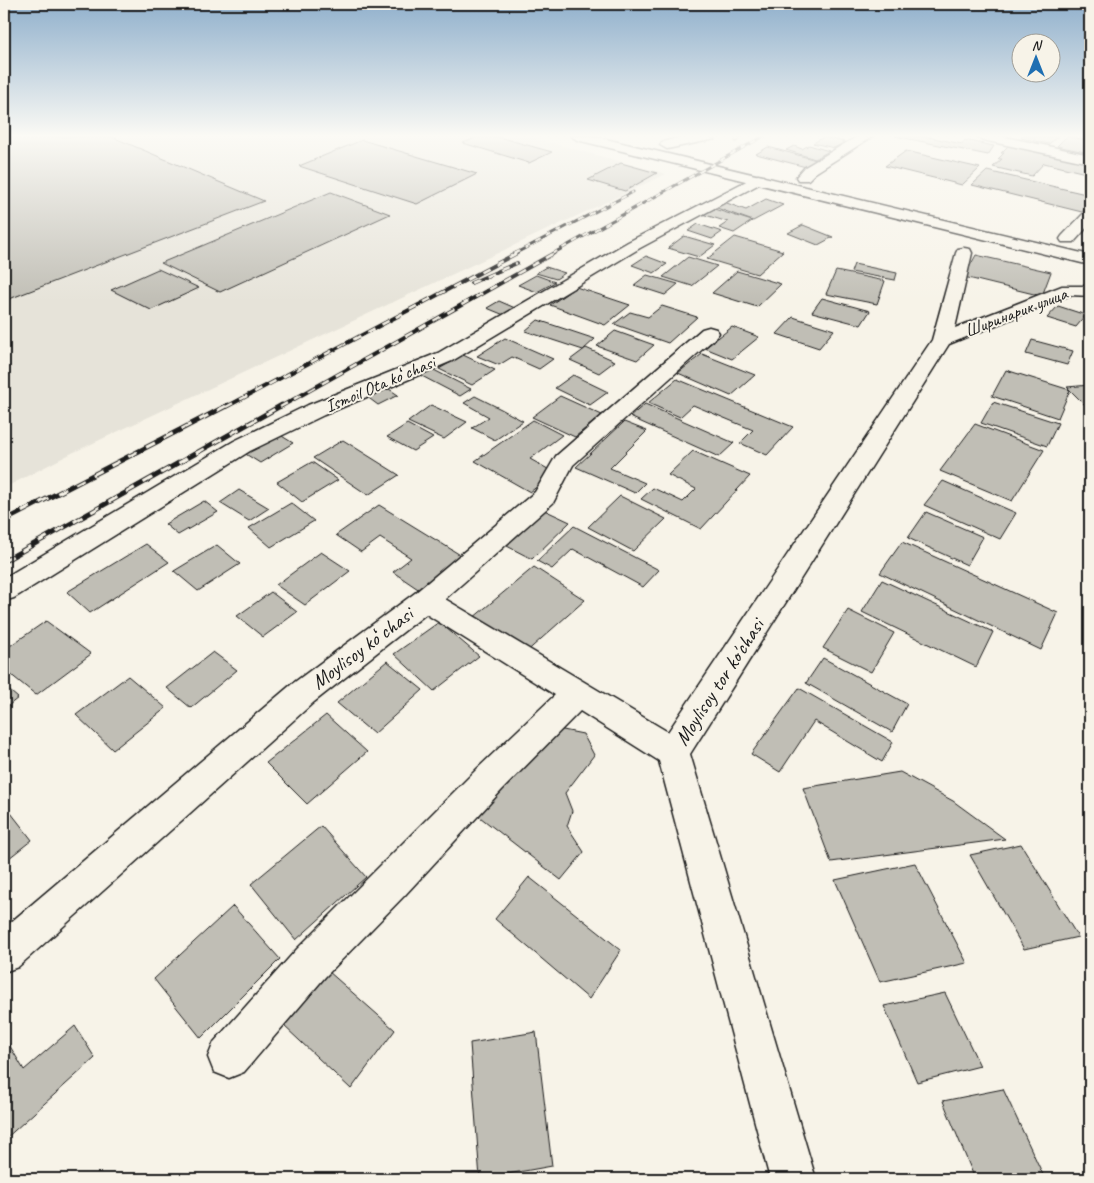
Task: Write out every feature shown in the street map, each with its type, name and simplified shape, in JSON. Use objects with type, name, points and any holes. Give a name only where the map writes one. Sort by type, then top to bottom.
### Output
[{"type":"street","name":"Ismoil Ota koʻchasi","points":[[4,591],[242,446],[316,410],[445,357],[634,245],[735,191]]},
{"type":"street","points":[[808,191],[1090,260]]},
{"type":"street","points":[[864,191],[950,211]]},
{"type":"street","points":[[1068,239],[1090,215]]},
{"type":"street","points":[[1041,233],[1090,245]]},
{"type":"street","name":"Moylisoy tor ko'chasi","points":[[793,1179],[673,752],[942,340],[964,253]]},
{"type":"street","name":"Ширинарик улица","points":[[942,340],[1068,290],[1090,291]]},
{"type":"street","name":"Moylisoy koʻchasi","points":[[4,953],[303,693],[425,600],[544,497],[564,461],[709,333]]},
{"type":"street","points":[[425,600],[673,752]]},
{"type":"street","points":[[229,1056],[311,962],[392,882],[490,779],[577,694]]},
{"type":"shaded area","points":[[4,191],[629,191],[72,453],[4,488]]},
{"type":"building","points":[[4,191],[241,191],[264,201],[4,301]]},
{"type":"building","points":[[377,191],[443,191],[417,204]]},
{"type":"building","points":[[997,191],[1074,191],[1090,195],[1090,201],[1082,212]]},
{"type":"building","points":[[331,192],[390,214],[220,292],[161,263]]},
{"type":"building","points":[[766,199],[783,205],[753,221],[714,207],[724,202],[746,210]]},
{"type":"building","points":[[711,208],[752,221],[734,233],[719,228],[728,222],[702,214]]},
{"type":"building","points":[[698,224],[722,232],[712,239],[688,231]]},
{"type":"building","points":[[803,225],[833,237],[818,245],[788,233]]},
{"type":"building","points":[[684,236],[715,245],[699,257],[668,248]]},
{"type":"building","points":[[735,237],[783,251],[757,274],[707,259]]},
{"type":"building","points":[[976,255],[1051,272],[1042,296],[964,277]]},
{"type":"building","points":[[646,256],[667,264],[654,273],[632,265]]},
{"type":"building","points":[[688,257],[717,266],[692,286],[663,277]]},
{"type":"building","points":[[854,264],[897,273],[895,280],[851,272]]},
{"type":"building","points":[[546,267],[565,273],[556,279],[536,273]]},
{"type":"building","points":[[158,269],[199,288],[151,310],[111,290]]},
{"type":"building","points":[[737,271],[781,284],[757,307],[712,293]]},
{"type":"building","points":[[836,271],[885,281],[877,304],[826,294]]},
{"type":"building","points":[[536,275],[555,282],[537,292],[518,285]]},
{"type":"building","points":[[647,275],[678,284],[665,295],[634,285]]},
{"type":"building","points":[[576,287],[630,305],[605,325],[550,305]]},
{"type":"building","points":[[822,298],[870,311],[861,325],[812,312]]},
{"type":"building","points":[[499,301],[515,308],[504,315],[487,308]]},
{"type":"building","points":[[662,306],[697,317],[668,343],[614,324],[630,312],[648,317]]},
{"type":"building","points":[[1058,306],[1086,315],[1076,327],[1047,318]]},
{"type":"building","points":[[793,317],[834,330],[819,348],[777,334]]},
{"type":"building","points":[[538,320],[595,339],[583,350],[525,331]]},
{"type":"building","points":[[732,327],[759,337],[732,359],[705,348]]},
{"type":"building","points":[[615,331],[654,345],[637,360],[597,346]]},
{"type":"building","points":[[505,338],[553,359],[539,369],[512,357],[499,365],[477,356]]},
{"type":"building","points":[[1032,340],[1073,351],[1067,365],[1026,354]]},
{"type":"building","points":[[586,348],[615,361],[599,373],[570,360]]},
{"type":"building","points":[[702,354],[755,375],[731,396],[678,373]]},
{"type":"building","points":[[463,355],[495,370],[472,385],[439,369]]},
{"type":"building","points":[[430,368],[471,389],[460,396],[418,374]]},
{"type":"building","points":[[1006,370],[1070,390],[1058,418],[992,396]]},
{"type":"building","points":[[573,375],[608,392],[590,405],[555,388]]},
{"type":"building","points":[[677,379],[793,427],[767,455],[740,443],[753,430],[693,405],[680,417],[648,403]]},
{"type":"building","points":[[1090,385],[1090,410],[1067,387]]},
{"type":"building","points":[[386,387],[398,395],[378,405],[366,396]]},
{"type":"building","points":[[475,396],[523,421],[495,440],[472,428],[489,417],[464,403]]},
{"type":"building","points":[[560,396],[602,415],[575,437],[532,417]]},
{"type":"building","points":[[993,402],[1058,423],[1047,446],[981,423]]},
{"type":"building","points":[[645,404],[734,443],[719,457],[630,417]]},
{"type":"building","points":[[431,405],[467,422],[444,439],[408,422]]},
{"type":"building","points":[[533,420],[562,435],[530,459],[555,473],[530,492],[475,461]]},
{"type":"building","points":[[624,422],[647,431],[610,468],[645,483],[635,493],[576,467]]},
{"type":"building","points":[[407,424],[433,438],[413,451],[387,437]]},
{"type":"building","points":[[975,424],[1044,450],[1012,501],[940,471]]},
{"type":"building","points":[[277,433],[293,443],[260,463],[244,453]]},
{"type":"building","points":[[343,440],[399,475],[368,495],[313,458]]},
{"type":"building","points":[[693,451],[750,476],[701,529],[641,499],[653,488],[683,502],[696,489],[668,475]]},
{"type":"building","points":[[312,462],[338,480],[302,502],[277,482]]},
{"type":"building","points":[[943,481],[1016,513],[1000,539],[924,505]]},
{"type":"building","points":[[239,490],[269,508],[249,521],[220,503]]},
{"type":"building","points":[[620,496],[666,519],[633,551],[588,527]]},
{"type":"building","points":[[204,501],[218,512],[178,535],[165,524]]},
{"type":"building","points":[[291,503],[314,521],[271,547],[249,528]]},
{"type":"building","points":[[379,505],[462,556],[421,591],[393,572],[411,558],[380,538],[361,552],[336,535]]},
{"type":"building","points":[[540,508],[570,522],[532,559],[503,544]]},
{"type":"building","points":[[926,512],[983,537],[967,565],[908,538]]},
{"type":"building","points":[[574,526],[659,570],[643,587],[573,549],[552,569],[537,561]]},
{"type":"building","points":[[902,542],[1058,613],[1041,650],[880,573]]},
{"type":"building","points":[[146,544],[169,562],[90,613],[67,592]]},
{"type":"building","points":[[217,545],[240,564],[198,591],[174,571]]},
{"type":"building","points":[[321,552],[350,571],[305,605],[276,585]]},
{"type":"building","points":[[534,567],[585,600],[524,654],[473,618]]},
{"type":"building","points":[[882,580],[993,632],[976,667],[862,612]]},
{"type":"building","points":[[271,592],[297,612],[263,637],[237,616]]},
{"type":"building","points":[[848,610],[894,633],[871,672],[823,648]]},
{"type":"building","points":[[46,621],[91,654],[36,695],[4,669],[4,650]]},
{"type":"building","points":[[439,622],[479,656],[434,691],[394,654]]},
{"type":"building","points":[[213,652],[237,670],[191,708],[167,688]]},
{"type":"building","points":[[823,658],[907,704],[892,732],[806,683]]},
{"type":"building","points":[[387,661],[423,690],[374,734],[337,703]]},
{"type":"building","points":[[128,676],[166,708],[113,750],[76,715]]},
{"type":"building","points":[[4,686],[18,698],[4,709]]},
{"type":"building","points":[[799,688],[893,742],[882,762],[814,721],[780,772],[751,754]]},
{"type":"building","points":[[326,715],[367,752],[307,804],[266,763]]},
{"type":"building","points":[[553,728],[583,734],[594,755],[565,793],[572,811],[567,826],[584,852],[561,880],[476,814]]},
{"type":"building","points":[[900,772],[953,801],[1005,839],[831,862],[803,788]]},
{"type":"building","points":[[4,804],[32,840],[4,862]]},
{"type":"building","points":[[321,826],[366,877],[296,940],[251,884]]},
{"type":"building","points":[[1021,844],[1078,937],[1024,949],[970,855]]},
{"type":"building","points":[[915,863],[967,963],[880,982],[835,880]]},
{"type":"building","points":[[529,877],[621,950],[589,999],[495,919]]},
{"type":"building","points":[[233,906],[280,959],[201,1038],[154,979]]},
{"type":"building","points":[[328,971],[395,1030],[351,1089],[283,1025]]},
{"type":"building","points":[[945,993],[980,1066],[917,1082],[884,1006]]},
{"type":"building","points":[[75,1026],[95,1058],[4,1140],[4,1036],[24,1070]]},
{"type":"building","points":[[536,1032],[552,1166],[480,1179],[470,1043]]},
{"type":"building","points":[[1003,1089],[1045,1179],[975,1179],[943,1101]]},
{"type":"railway","points":[[552,254],[665,191]]},
{"type":"railway","points":[[514,254],[633,192]]},
{"type":"railway","points":[[226,407],[517,253]]},
{"type":"railway","points":[[280,407],[554,253]]},
{"type":"railway","points":[[471,283],[517,263]]},
{"type":"railway","points":[[4,521],[228,405]]},
{"type":"railway","points":[[4,561],[282,405]]}]
